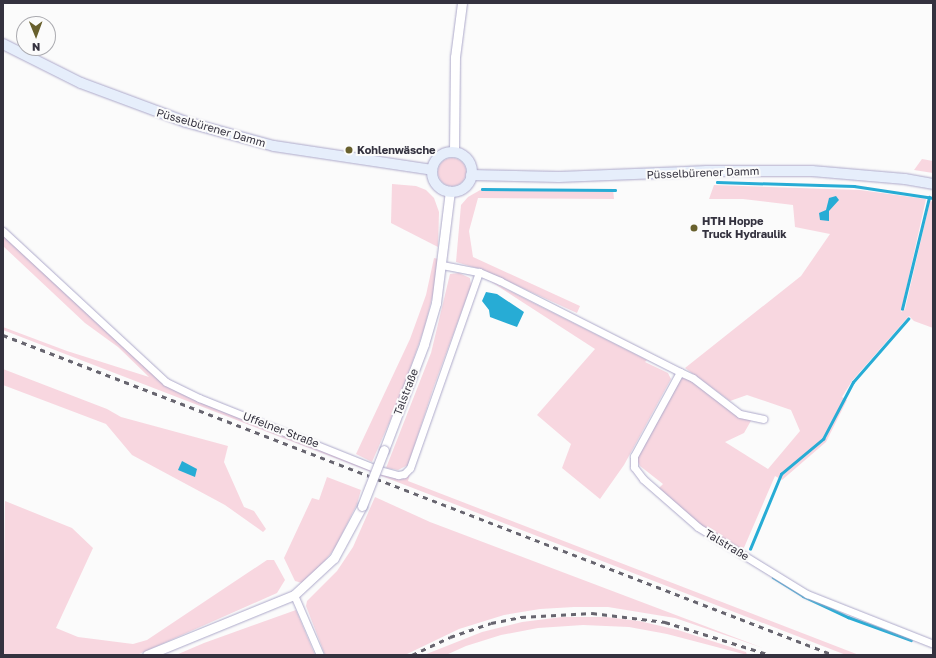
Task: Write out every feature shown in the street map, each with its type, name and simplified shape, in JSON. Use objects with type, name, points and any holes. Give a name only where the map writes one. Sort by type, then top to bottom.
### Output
[{"type":"main road","name":"Püsselbürener Damm","points":[[3,44],[81,83],[186,122],[274,146],[432,170]]},
{"type":"main road","points":[[447,152],[454,152],[460,154],[469,162],[471,175],[462,189],[450,191],[435,182],[432,170],[437,159],[447,152]]},
{"type":"main road","name":"Püsselbürener Damm","points":[[471,175],[559,177],[707,171],[812,171],[905,179],[933,184]]},
{"type":"street","points":[[454,152],[455,57],[462,3]]},
{"type":"street","name":"Talstraße","points":[[147,655],[294,595],[334,558],[362,506],[424,344],[436,303],[442,265],[450,191]]},
{"type":"street","name":"Uffelner Straße","points":[[3,231],[166,382],[198,398],[331,448],[379,470],[398,475],[404,474],[410,468],[479,272]]},
{"type":"street","points":[[442,265],[479,272],[693,378],[740,414],[763,419]]},
{"type":"street","name":"Talstraße","points":[[680,372],[634,456],[634,467],[643,479],[698,527],[807,594],[933,644]]},
{"type":"street","points":[[294,595],[320,655]]},
{"type":"shaded area","points":[[452,158],[462,162],[466,172],[462,182],[452,186],[442,182],[438,172],[442,162]]},
{"type":"shaded area","points":[[922,159],[933,161],[933,173],[914,170]]},
{"type":"shaded area","points":[[392,184],[416,186],[426,190],[434,198],[439,212],[438,247],[391,223]]},
{"type":"shaded area","points":[[714,185],[860,190],[926,199],[901,312],[905,309],[930,201],[933,202],[933,328],[914,321],[909,316],[852,381],[842,397],[847,400],[826,442],[782,480],[775,476],[743,550],[698,524],[659,488],[663,484],[640,466],[636,458],[681,377],[691,380],[752,419],[744,433],[725,442],[768,469],[800,431],[791,410],[747,395],[730,401],[685,368],[801,276],[830,234],[795,227],[793,205],[743,199],[709,199]]},
{"type":"shaded area","points":[[482,189],[613,189],[614,199],[478,198],[469,231],[473,257],[580,306],[577,313],[483,270],[456,262],[461,205],[468,197]]},
{"type":"shaded area","points":[[3,233],[161,380],[392,476],[411,470],[408,481],[859,655],[846,655],[3,330],[3,327],[67,351],[149,377],[118,347],[85,323],[3,246]]},
{"type":"shaded area","points":[[434,258],[439,259],[436,283],[424,329],[399,400],[372,462],[356,454],[410,339],[426,295]]},
{"type":"shaded area","points":[[459,273],[470,278],[471,286],[434,386],[408,465],[398,470],[386,468],[431,353],[450,274]]},
{"type":"shaded area","points":[[490,281],[647,360],[645,362],[668,373],[671,379],[624,465],[600,499],[562,468],[571,444],[537,415],[595,349]]},
{"type":"shaded area","points":[[3,369],[107,409],[121,417],[228,446],[224,462],[244,507],[254,511],[266,529],[263,532],[225,505],[132,455],[106,424],[3,385]]},
{"type":"shaded area","points":[[327,477],[361,490],[357,504],[335,548],[325,561],[302,583],[295,581],[284,558],[312,498],[319,500]]},
{"type":"shaded area","points":[[375,497],[430,522],[763,648],[675,618],[608,607],[574,607],[540,609],[504,615],[459,629],[405,655],[325,655],[306,606],[307,601],[337,571],[353,547]]},
{"type":"shaded area","points":[[5,501],[72,528],[93,548],[56,628],[78,637],[133,644],[147,640],[267,560],[274,560],[285,580],[277,593],[137,655],[3,655]]},
{"type":"shaded area","points":[[296,610],[315,655],[176,655],[204,643]]},
{"type":"shaded area","points":[[562,617],[606,617],[639,621],[678,630],[746,652],[747,655],[667,634],[629,627],[583,625],[538,628],[501,635],[466,646],[446,655],[424,655],[482,632],[522,622]]},
{"type":"water","points":[[836,196],[839,200],[829,211],[829,221],[820,220],[819,213],[826,210],[829,198]]},
{"type":"water","points":[[486,292],[497,294],[524,312],[517,327],[490,317],[489,310],[482,301]]},
{"type":"water","points":[[182,461],[197,469],[195,477],[178,470]]},
{"type":"waterway","points":[[717,182],[854,186],[933,198]]},
{"type":"waterway","points":[[482,189],[615,190]]},
{"type":"waterway","points":[[902,309],[929,197]]},
{"type":"waterway","points":[[750,549],[781,474],[823,439],[853,382],[908,319]]},
{"type":"waterway","points":[[773,577],[803,596],[848,617],[911,640]]},
{"type":"railway","points":[[3,335],[834,655]]},
{"type":"railway","points":[[412,655],[450,637],[491,623],[521,617],[592,613],[665,622],[770,655]]},
{"type":"place","name":"Kohlenwäsche","points":[[349,150]]},
{"type":"place","name":"HTH Hoppe Truck Hydraulik","points":[[694,228]]}]
